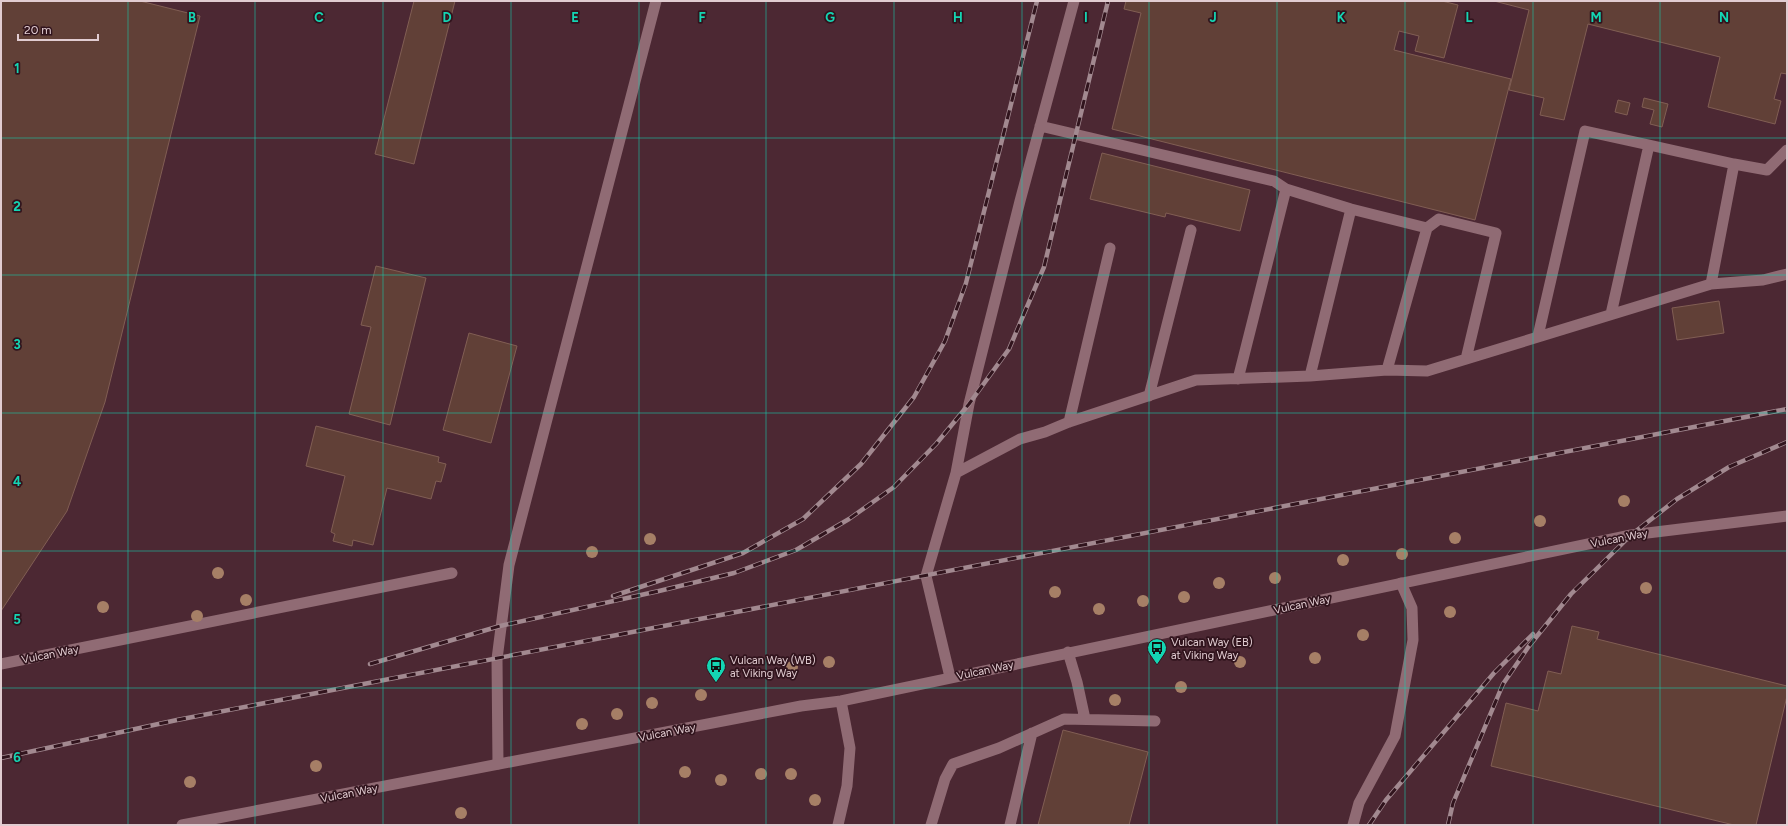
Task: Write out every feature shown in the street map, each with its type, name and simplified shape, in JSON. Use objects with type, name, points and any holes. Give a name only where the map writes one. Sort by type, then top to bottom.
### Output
[{"type":"street","points":[[498,764],[497,659],[509,565],[656,1]]},
{"type":"street","points":[[950,677],[926,576],[956,473],[969,404],[1040,126],[1074,1]]},
{"type":"street","points":[[1040,126],[1274,181],[1286,189],[1351,209],[1427,228]]},
{"type":"street","points":[[1538,336],[1586,131],[1767,170],[1787,150]]},
{"type":"street","points":[[1611,314],[1649,145]]},
{"type":"street","points":[[1711,284],[1734,164]]},
{"type":"street","points":[[1238,378],[1286,189]]},
{"type":"street","points":[[1310,376],[1351,209]]},
{"type":"street","points":[[1387,370],[1427,228],[1439,219],[1496,233],[1466,359]]},
{"type":"street","points":[[1149,396],[1191,230]]},
{"type":"street","points":[[1068,422],[1110,248]]},
{"type":"street","points":[[956,473],[1020,439],[1045,432],[1068,422],[1196,380],[1310,376],[1387,370],[1427,371],[1711,284],[1763,280],[1787,274]]},
{"type":"street","name":"Vulcan Way","points":[[182,825],[801,706],[841,701],[1068,652],[1631,535],[1787,516]]},
{"type":"street","name":"Vulcan Way","points":[[1,664],[452,573]]},
{"type":"street","points":[[1353,825],[1359,803],[1395,736],[1413,640],[1412,608],[1401,583]]},
{"type":"street","points":[[1068,652],[1077,682],[1085,719]]},
{"type":"street","points":[[838,825],[847,786],[850,748],[841,701]]},
{"type":"street","points":[[932,825],[944,779],[953,764],[999,748],[1064,719],[1155,721]]},
{"type":"street","points":[[1010,825],[1032,733]]},
{"type":"shaded area","points":[[1,1],[1787,1],[1787,825],[1,825]]},
{"type":"building","points":[[1,1],[140,1],[200,16],[105,402],[67,511],[1,611]]},
{"type":"building","points":[[414,1],[455,1],[414,164],[375,154]]},
{"type":"building","points":[[1126,1],[1442,1],[1458,5],[1444,58],[1415,51],[1419,36],[1399,31],[1394,50],[1511,79],[1475,220],[1112,129],[1141,13],[1124,9]]},
{"type":"building","points":[[1494,1],[1787,1],[1787,74],[1781,73],[1774,99],[1781,101],[1775,124],[1708,107],[1720,57],[1588,24],[1564,120],[1540,115],[1544,98],[1509,90],[1529,10]]},
{"type":"building","points":[[1644,98],[1668,104],[1662,127],[1650,124],[1654,110],[1642,107]]},
{"type":"building","points":[[1618,100],[1630,103],[1627,115],[1615,112]]},
{"type":"building","points":[[1102,153],[1250,190],[1240,231],[1166,213],[1165,217],[1090,199]]},
{"type":"building","points":[[376,266],[426,278],[390,425],[349,414],[371,327],[361,325]]},
{"type":"building","points":[[1719,301],[1724,333],[1677,340],[1672,308]]},
{"type":"building","points":[[469,333],[517,346],[491,443],[443,430]]},
{"type":"building","points":[[316,426],[439,457],[438,462],[446,464],[441,482],[436,481],[431,499],[387,488],[373,545],[353,540],[352,546],[333,541],[335,534],[331,532],[345,476],[306,466]]},
{"type":"building","points":[[1572,626],[1599,632],[1597,639],[1787,686],[1787,696],[1756,825],[1734,825],[1491,766],[1506,703],[1538,711],[1548,671],[1561,674]]},
{"type":"building","points":[[1063,730],[1148,752],[1129,825],[1038,825]]},
{"type":"railway","points":[[613,596],[743,553],[803,519],[861,464],[914,397],[945,341],[966,283],[1037,1]]},
{"type":"railway","points":[[370,664],[500,626],[734,573],[796,550],[849,519],[894,487],[936,444],[969,404],[1009,349],[1044,267],[1108,1]]},
{"type":"railway","points":[[1,758],[177,720],[1787,409]]},
{"type":"railway","points":[[1448,825],[1453,803],[1503,684],[1529,646],[1571,594],[1631,535],[1677,499],[1729,467],[1787,442]]},
{"type":"railway","points":[[1369,825],[1386,800],[1494,673],[1533,634]]},
{"type":"place","name":"Vulcan Way (EB) at Viking Way","points":[[1157,665]]},
{"type":"place","name":"Vulcan Way (WB) at Viking Way","points":[[716,683]]}]
